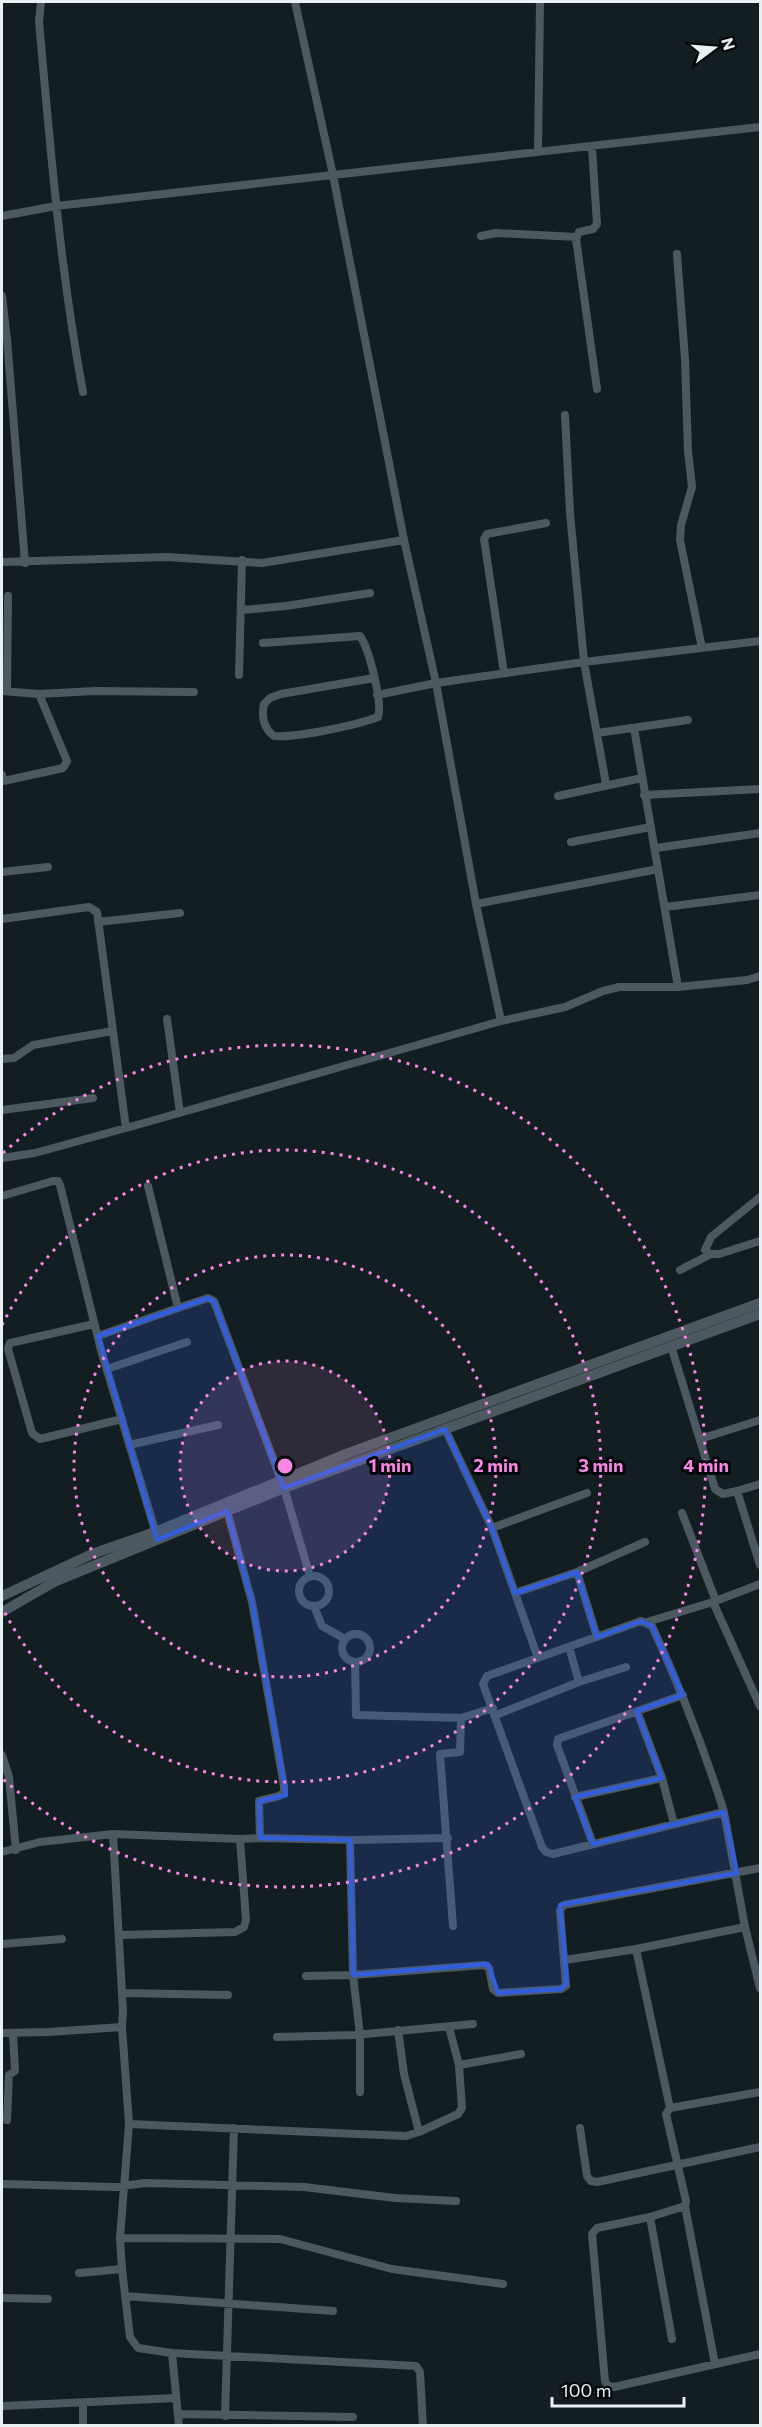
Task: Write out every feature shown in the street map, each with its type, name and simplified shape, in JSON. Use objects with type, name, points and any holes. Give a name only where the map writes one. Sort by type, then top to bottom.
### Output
[{"type":"street","points":[[40,2],[39,21],[56,206],[74,343],[83,392]]},
{"type":"street","points":[[295,2],[333,175],[405,540],[436,683],[476,904],[501,1022]]},
{"type":"street","points":[[538,152],[540,2]]},
{"type":"street","points":[[2,216],[56,206],[760,127]]},
{"type":"street","points":[[592,147],[597,224],[593,229],[579,232],[577,237],[597,389]]},
{"type":"street","points":[[481,236],[496,233],[577,237]]},
{"type":"street","points":[[677,254],[692,487],[681,525],[680,540],[702,648]]},
{"type":"street","points":[[2,296],[25,563]]},
{"type":"street","points":[[565,415],[570,513],[584,662],[606,784]]},
{"type":"street","points":[[504,674],[484,539],[487,534],[546,523]]},
{"type":"street","points":[[2,562],[167,557],[268,562],[405,540]]},
{"type":"street","points":[[239,675],[242,560]]},
{"type":"street","points":[[242,610],[297,605],[370,593]]},
{"type":"street","points":[[8,596],[4,691],[39,694],[95,691],[194,692]]},
{"type":"street","points":[[263,643],[358,635],[363,638],[374,678],[380,714],[366,721],[278,737],[271,735],[264,723],[263,709],[270,698],[281,694],[374,678]]},
{"type":"street","points":[[377,695],[436,683],[584,662],[760,641]]},
{"type":"street","points":[[2,779],[63,768],[66,765],[67,761],[39,694]]},
{"type":"street","points":[[597,733],[688,720]]},
{"type":"street","points":[[634,728],[678,987]]},
{"type":"street","points":[[558,796],[642,778]]},
{"type":"street","points":[[644,795],[760,789]]},
{"type":"street","points":[[571,842],[651,828]]},
{"type":"street","points":[[656,848],[760,833]]},
{"type":"street","points":[[2,872],[48,867]]},
{"type":"street","points":[[476,904],[658,869]]},
{"type":"street","points":[[665,907],[760,895]]},
{"type":"street","points":[[2,919],[89,907],[97,912],[126,1128]]},
{"type":"street","points":[[98,921],[180,913]]},
{"type":"street","points":[[2,1158],[35,1153],[501,1022],[565,1007],[603,991],[619,987],[678,987],[747,980],[760,976]]},
{"type":"street","points":[[167,1019],[180,1113]]},
{"type":"street","points":[[2,1059],[18,1056],[33,1045],[113,1031]]},
{"type":"street","points":[[2,1110],[93,1098]]},
{"type":"street","points":[[2,1196],[58,1181],[106,1369],[156,1536]]},
{"type":"street","points":[[148,1186],[178,1308]]},
{"type":"street","points":[[711,1254],[705,1250],[711,1237],[760,1197]]},
{"type":"street","points":[[680,1270],[711,1254],[760,1241]]},
{"type":"street","points":[[98,1336],[208,1298],[214,1301],[283,1483],[310,1576]]},
{"type":"street","points":[[2,1612],[56,1581],[283,1483],[540,1382],[760,1303]]},
{"type":"street","points":[[2,1596],[92,1554],[156,1536],[227,1511],[283,1483],[445,1429],[760,1314]]},
{"type":"street","points":[[94,1323],[10,1343],[8,1349],[32,1432],[40,1439],[122,1419]]},
{"type":"street","points":[[106,1369],[187,1342]]},
{"type":"street","points":[[671,1346],[715,1489],[723,1494],[760,1484]]},
{"type":"street","points":[[700,1439],[760,1420]]},
{"type":"street","points":[[129,1445],[218,1425]]},
{"type":"street","points":[[445,1429],[492,1528],[538,1658]]},
{"type":"street","points":[[737,1491],[759,1554],[760,1565]]},
{"type":"street","points":[[492,1528],[587,1493]]},
{"type":"street","points":[[227,1511],[252,1602],[284,1786],[284,1792],[279,1796],[259,1801],[257,1806],[260,1838]]},
{"type":"street","points":[[682,1512],[714,1602],[760,1706]]},
{"type":"street","points":[[515,1593],[577,1572],[645,1542]]},
{"type":"street","points":[[577,1572],[597,1637]]},
{"type":"street","points":[[310,1576],[325,1580],[329,1589],[327,1599],[319,1606],[305,1603],[299,1595],[300,1586],[310,1576]]},
{"type":"street","points":[[724,1812],[553,1854],[543,1850],[483,1684],[487,1676],[641,1621],[647,1622],[714,1602],[760,1584]]},
{"type":"street","points":[[314,1606],[322,1626],[345,1639]]},
{"type":"street","points":[[647,1622],[652,1626],[683,1695],[707,1758],[724,1812],[760,1988]]},
{"type":"street","points":[[357,1634],[368,1641],[368,1654],[362,1660],[355,1662],[349,1660],[343,1653],[345,1639],[357,1634]]},
{"type":"street","points":[[569,1647],[579,1682]]},
{"type":"street","points":[[355,1662],[356,1714],[461,1718],[494,1711],[626,1667]]},
{"type":"street","points":[[593,1844],[557,1745],[558,1739],[683,1695]]},
{"type":"street","points":[[637,1711],[662,1778],[674,1824]]},
{"type":"street","points":[[453,1926],[440,1754],[460,1752],[461,1718]]},
{"type":"street","points":[[2,1755],[16,1850]]},
{"type":"street","points":[[575,1797],[662,1778]]},
{"type":"street","points":[[2,1852],[40,1842],[112,1834],[240,1839],[448,1838]]},
{"type":"street","points":[[112,1834],[120,1935],[122,2027],[129,2124],[126,2186],[120,2238],[130,2337],[133,2344],[138,2348],[172,2353],[416,2366],[420,2372],[423,2426]]},
{"type":"street","points":[[120,1935],[235,1932],[244,1927],[246,1920],[240,1839]]},
{"type":"street","points":[[350,1840],[353,1975],[360,2035],[360,2092]]},
{"type":"street","points":[[306,1976],[353,1975],[484,1965],[489,1968],[493,1989],[498,1994],[561,1989],[567,1983],[560,1910],[564,1905],[760,1868]]},
{"type":"street","points":[[565,1960],[636,1949],[746,1927]]},
{"type":"street","points":[[2,1944],[62,1939]]},
{"type":"street","points":[[636,1949],[670,2109]]},
{"type":"street","points":[[123,1994],[228,1995]]},
{"type":"street","points":[[277,2037],[360,2035],[473,2024]]},
{"type":"street","points":[[2,2033],[122,2027]]},
{"type":"street","points":[[129,2124],[406,2136],[458,2114],[462,2108],[459,2066],[449,2027]]},
{"type":"street","points":[[398,2030],[404,2074],[419,2132]]},
{"type":"street","points":[[7,2120],[9,2075],[15,2071],[13,2033]]},
{"type":"street","points":[[459,2066],[521,2054]]},
{"type":"street","points":[[715,2364],[685,2206],[686,2201],[666,2114],[670,2109],[760,2092]]},
{"type":"street","points":[[225,2416],[234,2128]]},
{"type":"street","points":[[580,2128],[587,2176],[591,2181],[597,2182],[760,2147]]},
{"type":"street","points":[[2,2184],[126,2186],[145,2183],[304,2187],[395,2198],[456,2201]]},
{"type":"street","points":[[685,2206],[650,2217],[597,2228],[592,2234],[605,2381],[608,2386],[614,2387],[760,2354]]},
{"type":"street","points":[[650,2217],[672,2339]]},
{"type":"street","points":[[120,2238],[280,2238],[392,2269],[503,2284]]},
{"type":"street","points":[[79,2273],[122,2269]]},
{"type":"street","points":[[125,2296],[333,2311]]},
{"type":"street","points":[[2,2298],[48,2299]]},
{"type":"street","points":[[172,2353],[179,2426]]},
{"type":"street","points":[[2,2406],[176,2398]]},
{"type":"street","points":[[82,2426],[83,2403]]},
{"type":"street","points":[[178,2414],[353,2417]]},
{"type":"highlighted area","points":[[208,1298],[214,1301],[284,1488],[445,1429],[492,1528],[515,1593],[577,1572],[597,1637],[641,1621],[652,1626],[683,1695],[637,1711],[662,1778],[575,1797],[593,1844],[724,1812],[737,1873],[560,1905],[567,1983],[561,1989],[498,1993],[488,1964],[353,1975],[350,1840],[260,1838],[259,1801],[286,1795],[252,1602],[227,1511],[157,1540],[98,1336]]}]
